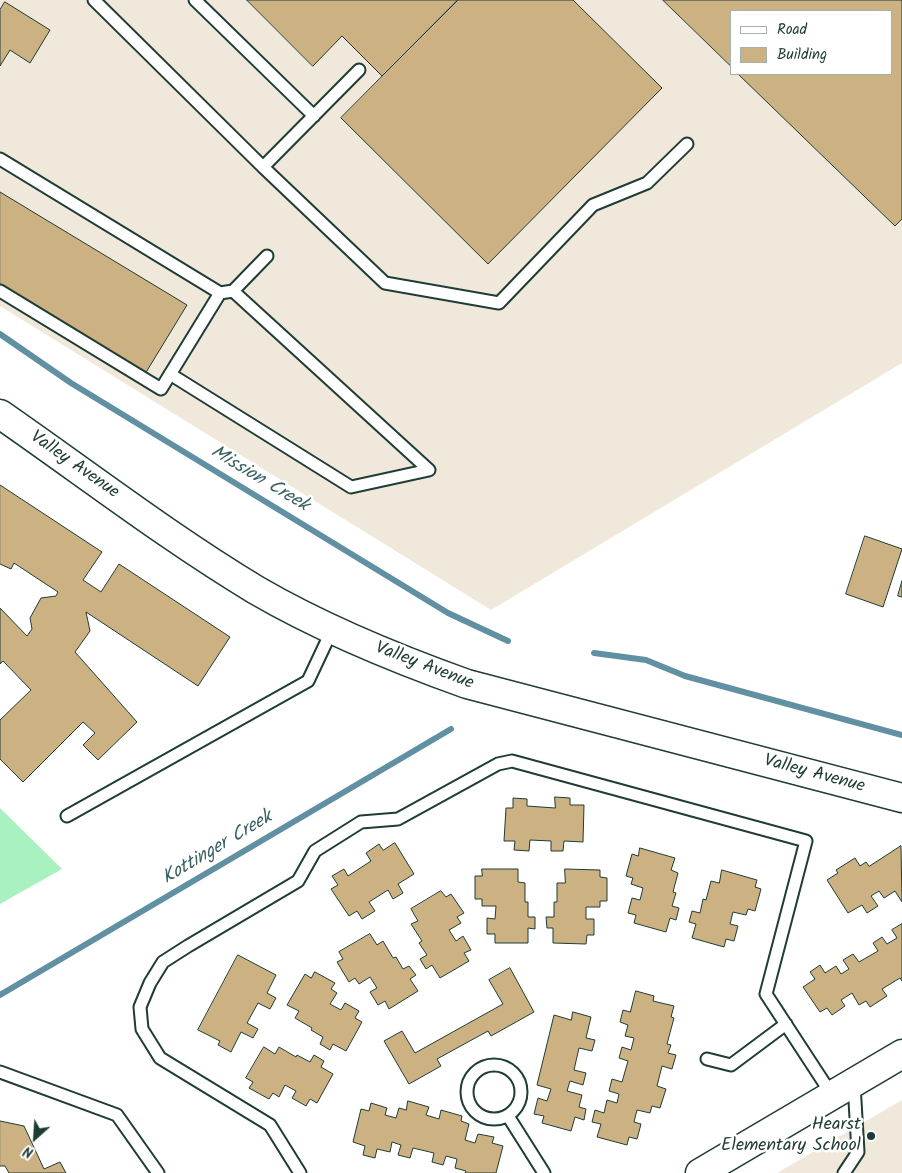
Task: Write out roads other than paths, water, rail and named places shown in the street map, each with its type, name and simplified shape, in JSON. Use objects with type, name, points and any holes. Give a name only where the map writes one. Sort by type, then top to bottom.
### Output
[{"type":"street","name":"Valley Avenue","points":[[3,422],[241,580],[332,630],[400,660],[467,684],[902,798]]},
{"type":"street","points":[[700,1173],[902,1054]]},
{"type":"lane","points":[[94,0],[263,167],[385,283],[499,303],[593,205],[647,183],[687,144]]},
{"type":"lane","points":[[196,0],[314,116]]},
{"type":"lane","points":[[263,167],[359,70]]},
{"type":"lane","points":[[0,159],[220,293],[233,291],[267,256]]},
{"type":"lane","points":[[170,374],[352,486],[429,470],[233,291]]},
{"type":"lane","points":[[0,292],[161,389],[220,293]]},
{"type":"lane","points":[[67,816],[308,681],[332,630]]},
{"type":"lane","points":[[300,1173],[270,1125],[160,1058],[142,1029],[140,1007],[150,983],[163,962],[298,881],[315,851],[361,822],[398,819],[498,764],[512,761],[806,841],[766,994],[786,1024],[843,1089],[858,1152],[844,1173]]},
{"type":"lane","points":[[707,1059],[730,1065],[786,1024]]},
{"type":"lane","points":[[501,1066],[510,1070],[518,1078],[521,1098],[516,1108],[508,1116],[498,1119],[486,1118],[477,1113],[470,1105],[467,1095],[468,1085],[473,1075],[481,1069],[501,1066]]},
{"type":"lane","points":[[0,1072],[117,1115],[158,1173]]},
{"type":"lane","points":[[508,1116],[544,1173]]},
{"type":"waterway","name":"Mission Creek","points":[[0,334],[71,383],[448,613],[508,641]]},
{"type":"waterway","points":[[594,653],[646,660],[685,676],[902,735]]},
{"type":"waterway","name":"Kottinger Creek","points":[[0,995],[451,729]]},
{"type":"place","name":"Hearst Elementary School","points":[[871,1136]]}]
